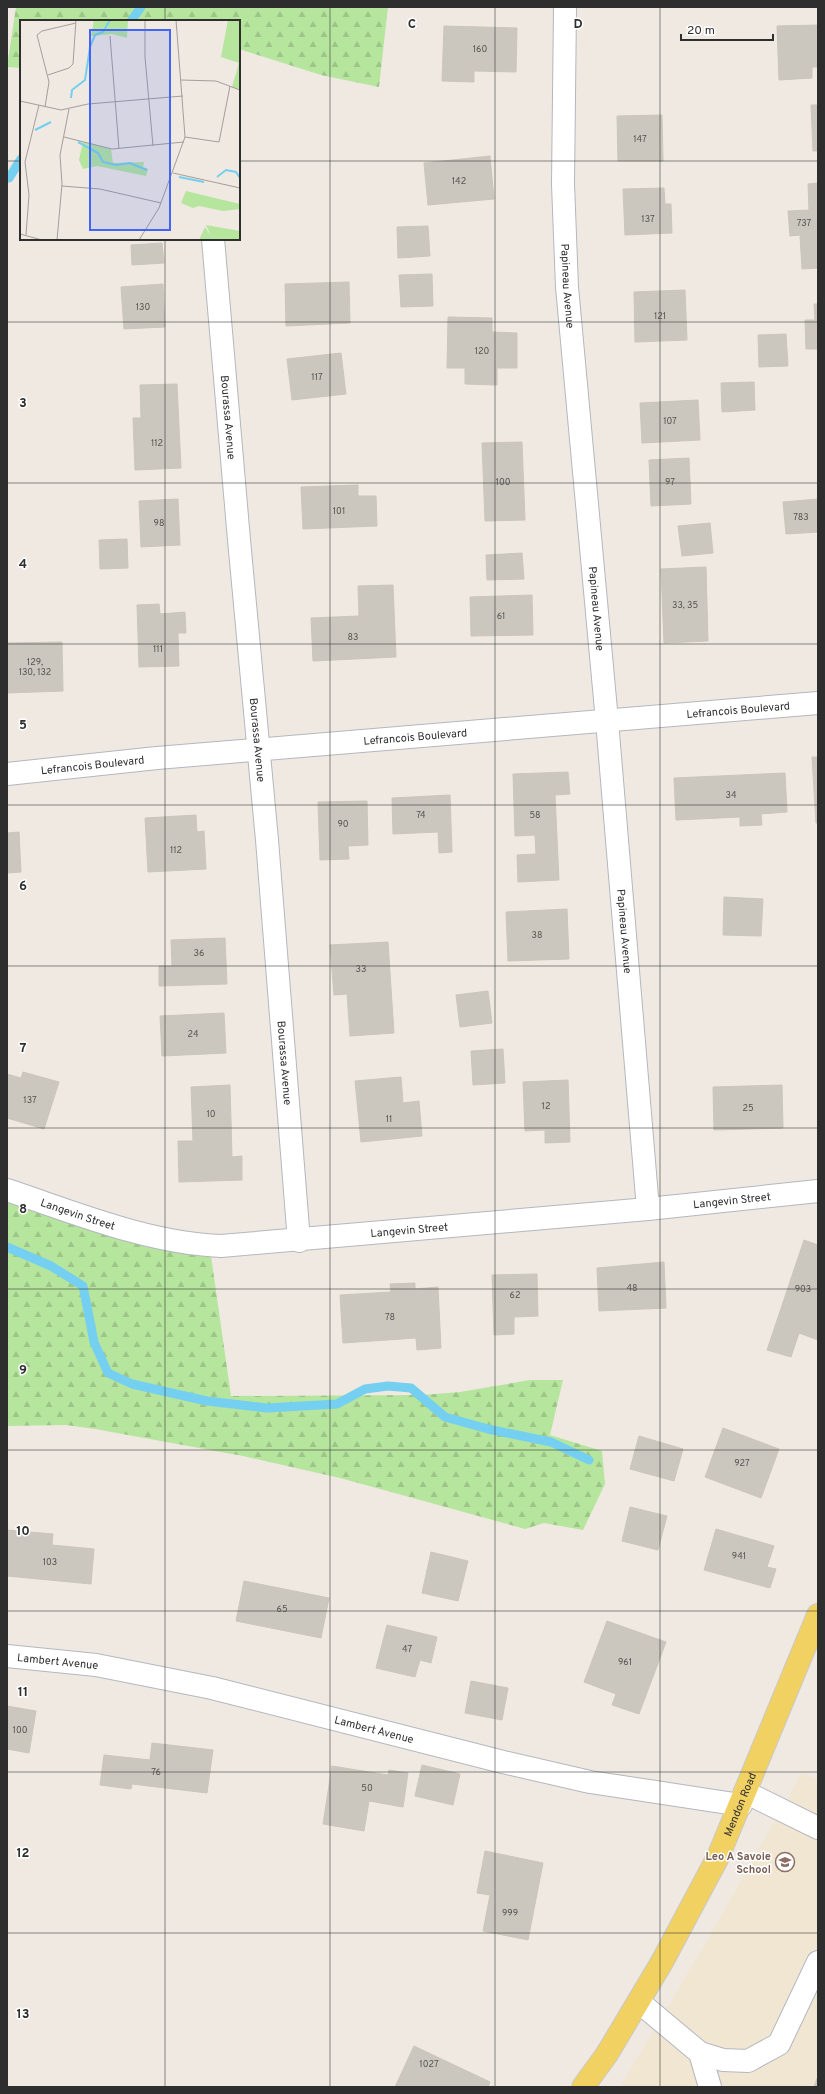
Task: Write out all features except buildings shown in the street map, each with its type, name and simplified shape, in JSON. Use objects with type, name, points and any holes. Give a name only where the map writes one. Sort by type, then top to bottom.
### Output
[{"type":"main road","name":"Mendon Road","points":[[583,2087],[607,2054],[639,2002],[691,1910],[743,1798],[818,1615]]},
{"type":"street","name":"Papineau Avenue","points":[[565,7],[564,184],[566,287],[607,721],[648,1209]]},
{"type":"street","name":"Bourassa Avenue","points":[[213,240],[238,540],[259,750],[299,1240]]},
{"type":"street","name":"Lefrancois Boulevard","points":[[10,774],[157,758],[818,702]]},
{"type":"street","name":"Langevin Street","points":[[7,1190],[114,1225],[189,1245],[221,1246],[648,1209],[818,1191]]},
{"type":"street","name":"Lambert Avenue","points":[[7,1656],[96,1665],[212,1688],[503,1762],[582,1780],[743,1798],[818,1828]]},
{"type":"street","points":[[639,2002],[700,2053],[723,2060],[748,2061],[779,2044],[818,1962]]},
{"type":"street","points":[[700,2053],[710,2087]]},
{"type":"shaded area","name":"Leo A Savoie School","points":[[802,1773],[818,1780],[818,2087],[620,2087],[705,1944]]},
{"type":"green space","points":[[16,7],[388,7],[379,87],[321,75],[240,49],[240,20],[20,20],[20,68],[7,67]]},
{"type":"green space","points":[[7,1188],[209,1242],[231,1396],[422,1395],[460,1392],[530,1380],[563,1380],[550,1435],[602,1451],[605,1484],[583,1530],[544,1523],[525,1529],[340,1478],[243,1456],[95,1429],[66,1425],[7,1426]]},
{"type":"waterway","points":[[132,20],[141,7]]},
{"type":"waterway","points":[[7,178],[9,178],[20,161]]},
{"type":"waterway","points":[[7,1247],[51,1266],[83,1286],[94,1342],[108,1373],[132,1384],[207,1401],[267,1408],[337,1404],[365,1389],[388,1386],[411,1388],[445,1417],[488,1429],[551,1442],[589,1460]]},
{"type":"place","name":"Leo A Savoie School","points":[[785,1862]]}]
